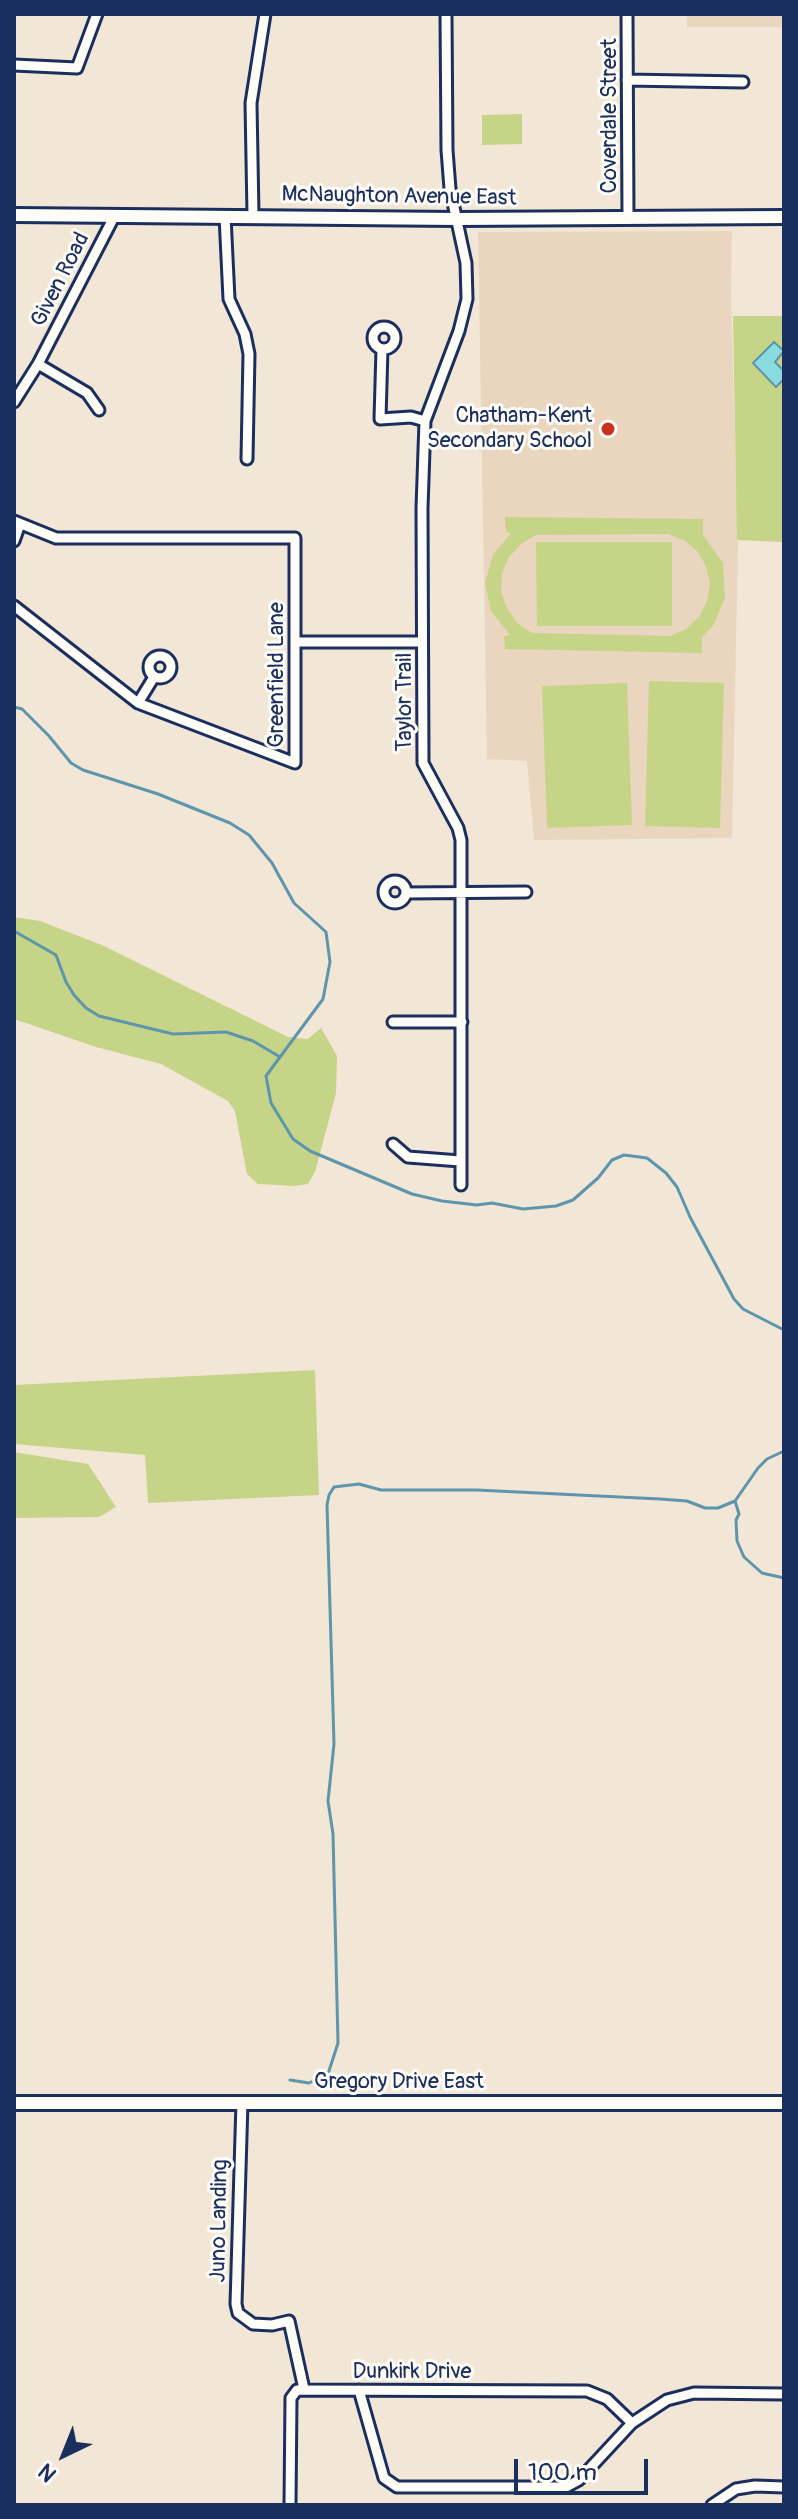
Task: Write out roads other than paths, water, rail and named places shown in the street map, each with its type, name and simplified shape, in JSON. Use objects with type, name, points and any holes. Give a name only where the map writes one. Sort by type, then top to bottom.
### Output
[{"type":"main road","name":"McNaughton Avenue East","points":[[14,215],[457,219],[784,217]]},
{"type":"main road","name":"Gregory Drive East","points":[[14,2103],[784,2103]]},
{"type":"street","points":[[14,65],[77,68],[97,14]]},
{"type":"street","points":[[253,215],[251,103],[265,14]]},
{"type":"street","name":"Taylor Trail","points":[[446,14],[447,150],[450,189],[466,263],[467,299],[459,331],[425,421],[422,508],[423,763],[458,828],[461,840],[461,1185]]},
{"type":"street","name":"Coverdale Street","points":[[627,14],[628,218]]},
{"type":"street","points":[[627,80],[743,82]]},
{"type":"street","name":"Given Road","points":[[14,402],[38,364],[115,215]]},
{"type":"street","points":[[225,216],[229,299],[245,334],[249,354],[247,459]]},
{"type":"street","points":[[382,349],[380,419],[411,417],[425,421]]},
{"type":"street","points":[[38,364],[87,393],[99,410]]},
{"type":"street","name":"Greenfield Lane","points":[[14,541],[17,522],[56,538],[295,538],[295,763],[138,703],[14,606]]},
{"type":"street","points":[[296,642],[422,642]]},
{"type":"street","points":[[138,703],[154,677]]},
{"type":"street","points":[[406,893],[526,892]]},
{"type":"street","points":[[393,1022],[462,1022]]},
{"type":"street","points":[[393,1144],[408,1157],[460,1161]]},
{"type":"street","name":"Juno Landing","points":[[242,2102],[236,2304],[238,2313],[253,2324],[272,2325],[289,2321],[304,2389]]},
{"type":"street","points":[[290,2505],[291,2398],[297,2390],[304,2389]]},
{"type":"street","name":"Dunkirk Drive","points":[[304,2389],[587,2391],[607,2399],[632,2423]]},
{"type":"street","points":[[359,2390],[384,2478],[397,2487],[566,2487],[579,2480],[632,2423],[667,2400],[681,2395],[784,2394]]},
{"type":"street","points":[[712,2505],[725,2495],[746,2487],[784,2487]]},
{"type":"water","points":[[774,342],[784,351],[775,362],[784,371],[784,379],[776,387],[753,363]]},
{"type":"waterway","points":[[14,707],[22,709],[71,763],[83,770],[158,794],[230,823],[249,835],[272,863],[294,903],[326,932],[330,962],[323,999],[266,1076],[271,1103],[293,1139],[310,1151],[412,1194],[442,1201],[477,1205],[492,1203],[523,1209],[556,1206],[573,1200],[598,1178],[612,1160],[624,1155],[647,1158],[666,1173],[677,1187],[734,1299],[743,1309],[784,1330]]},
{"type":"waterway","points":[[14,931],[56,955],[74,995],[99,1016],[173,1034],[226,1032],[253,1041],[280,1057]]},
{"type":"waterway","points":[[290,2080],[309,2083],[328,2074],[338,2043],[333,1834],[328,1801],[334,1744],[327,1505],[334,1487],[359,1484],[381,1490],[477,1490],[660,1499],[718,1508],[735,1501],[758,1468],[767,1459],[784,1451]]},
{"type":"waterway","points":[[735,1501],[739,1514],[736,1520],[737,1541],[744,1557],[762,1573],[784,1578]]},
{"type":"place","name":"Chatham-Kent Secondary School","points":[[608,429]]}]
